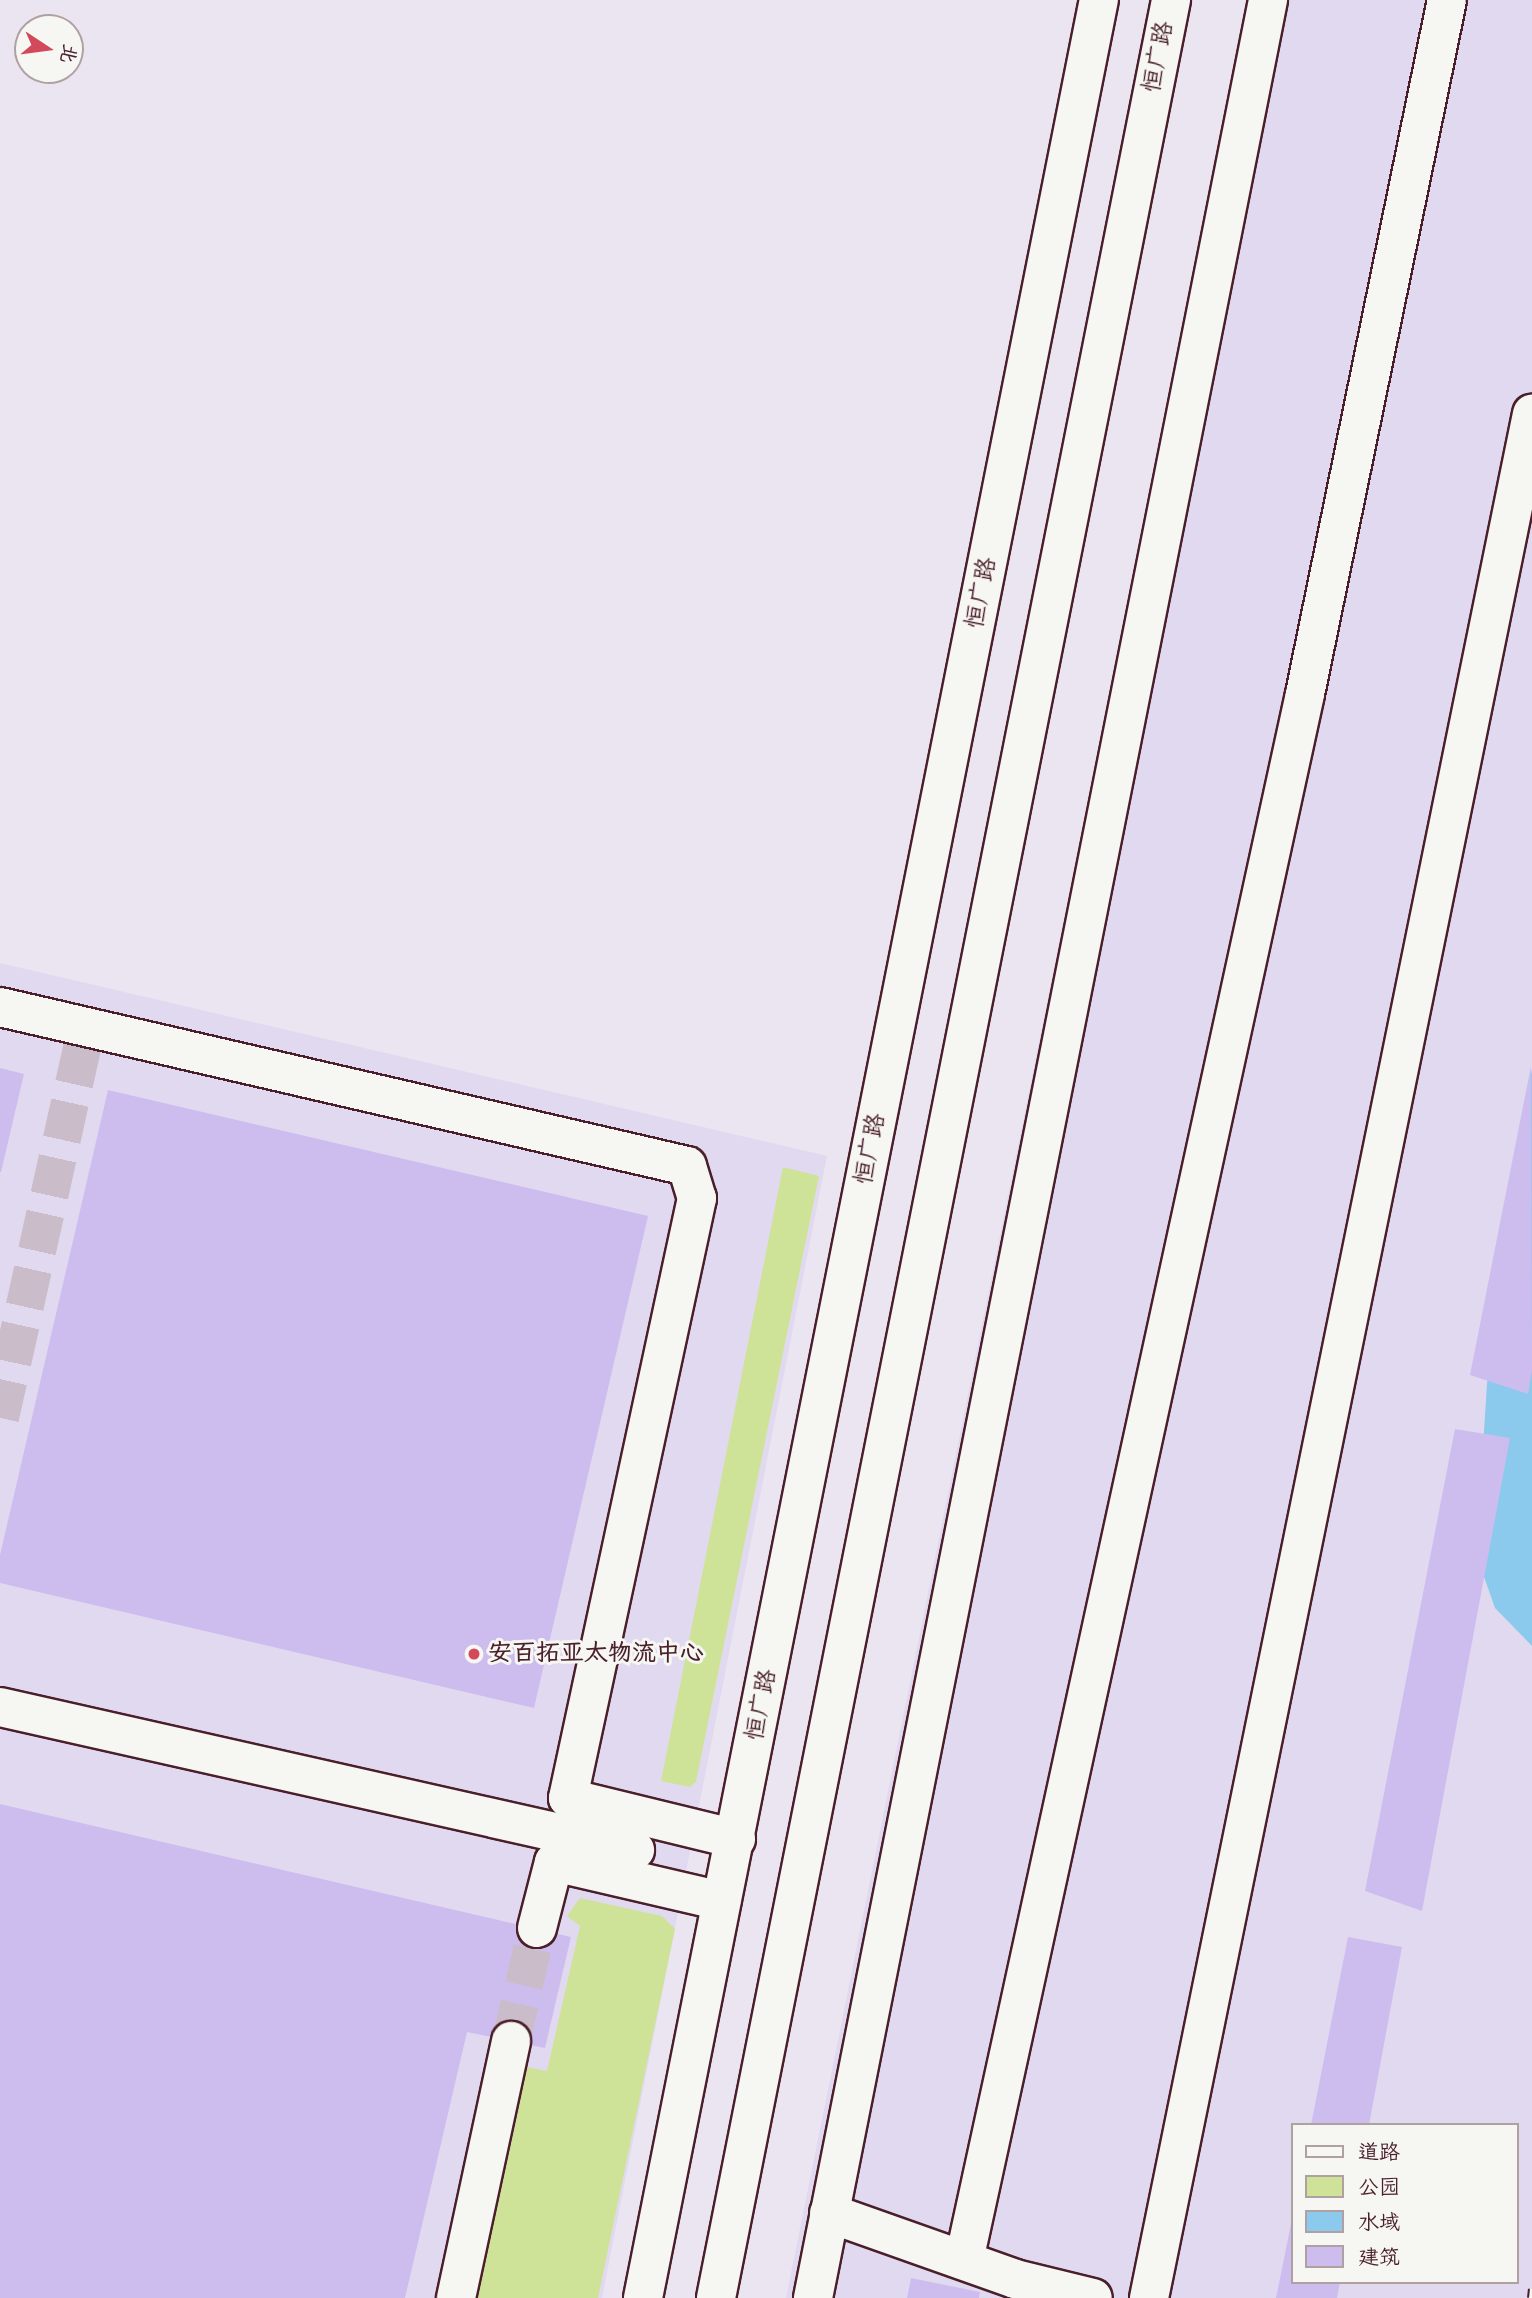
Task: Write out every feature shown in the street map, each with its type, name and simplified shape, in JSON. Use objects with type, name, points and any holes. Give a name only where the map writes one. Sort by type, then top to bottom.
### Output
[{"type":"street","name":"恒广路","points":[[643,2298],[1100,0]]},
{"type":"street","name":"恒广路","points":[[716,2298],[1171,0]]},
{"type":"street","points":[[813,2298],[1268,0]]},
{"type":"street","points":[[965,2256],[1305,694],[1447,0]]},
{"type":"street","points":[[1149,2298],[1532,414]]},
{"type":"street","points":[[0,1007],[687,1166],[697,1198],[568,1798],[736,1839]]},
{"type":"street","points":[[0,1707],[635,1850]]},
{"type":"street","points":[[537,1928],[554,1862],[722,1900]]},
{"type":"street","points":[[456,2298],[512,2041]]},
{"type":"street","points":[[829,2213],[965,2256],[1015,2279],[1093,2298]]},
{"type":"shaded area","points":[[1249,0],[1532,0],[1532,2298],[786,2298]]},
{"type":"shaded area","points":[[0,963],[827,1156],[602,2298],[0,2298]]},
{"type":"green space","points":[[783,1167],[819,1176],[696,1782],[690,1787],[661,1781]]},
{"type":"green space","points":[[580,1898],[662,1916],[675,1929],[598,2298],[466,2298],[521,2066],[547,2071],[580,1926],[567,1916]]},
{"type":"water","points":[[1532,1069],[1532,1646],[1495,1608],[1476,1554],[1491,1323]]},
{"type":"building","points":[[1531,1066],[1532,1370],[1528,1394],[1470,1375]]},
{"type":"building","points":[[0,1068],[24,1074],[1,1172],[0,1172]]},
{"type":"building","points":[[108,1090],[648,1216],[534,1708],[0,1583],[0,1555]]},
{"type":"building","points":[[1455,1429],[1510,1438],[1422,1911],[1365,1891]]},
{"type":"building","points":[[0,1804],[571,1937],[545,2048],[467,2032],[405,2298],[0,2298]]},
{"type":"building","points":[[1348,1937],[1402,1947],[1369,2123],[1311,2123]]},
{"type":"building","points":[[1290,2229],[1290,2284],[1340,2284],[1337,2298],[1276,2298]]},
{"type":"building","points":[[911,2278],[980,2292],[979,2298],[907,2298]]},
{"type":"tunnel","points":[[0,1418],[87,1027]]},
{"type":"tunnel","points":[[511,2041],[537,1928]]},
{"type":"railway","points":[[1531,2298],[1532,2289]]},
{"type":"place","name":"安百拓亚太物流中心","points":[[474,1654]]}]
